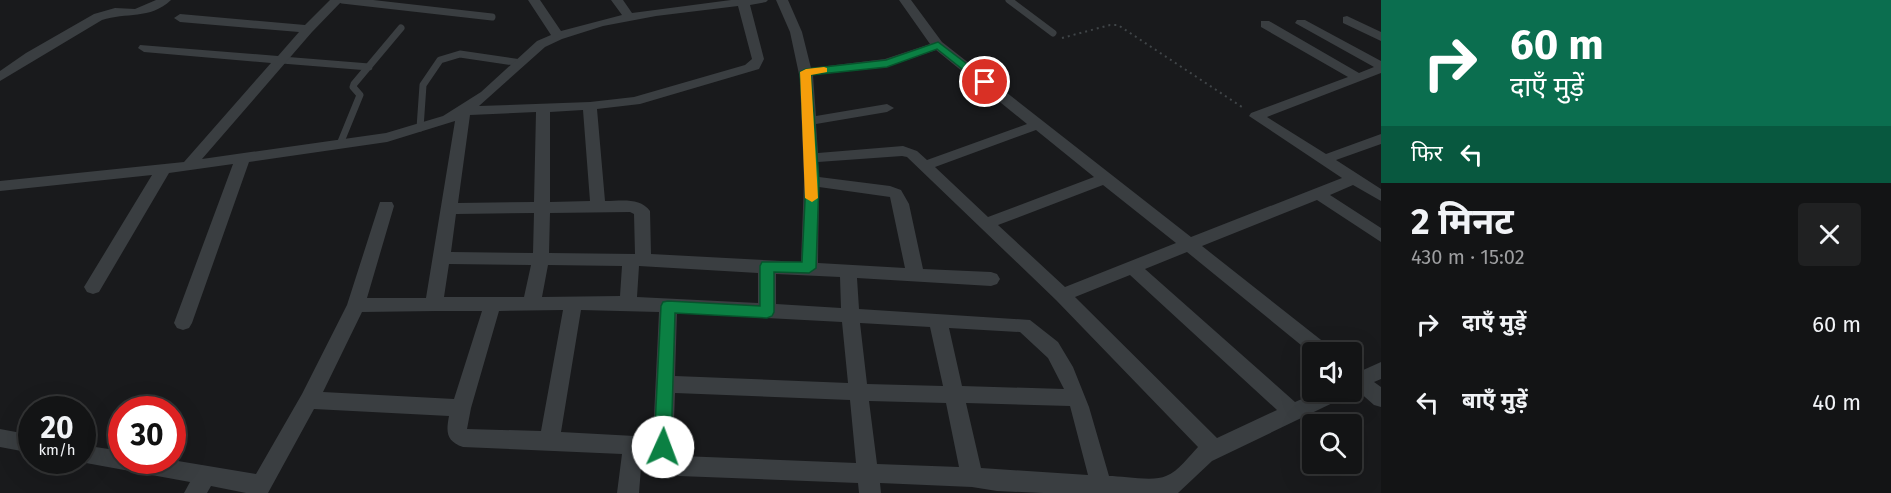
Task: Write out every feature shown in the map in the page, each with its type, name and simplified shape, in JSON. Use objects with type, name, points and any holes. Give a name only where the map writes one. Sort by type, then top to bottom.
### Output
[{"type":"street","points":[[0,77],[30,56],[98,17],[115,12],[137,13],[165,0]]},
{"type":"street","points":[[189,166],[337,0]]},
{"type":"street","points":[[534,0],[558,36]]},
{"type":"street","points":[[617,0],[628,17]]},
{"type":"street","points":[[0,186],[189,166],[387,137],[420,128],[464,111],[486,95],[541,44],[558,36],[628,17],[706,2],[762,0]]},
{"type":"street","points":[[782,0],[796,32],[806,72],[812,181],[809,268]]},
{"type":"street","points":[[905,0],[938,45],[1310,342]]},
{"type":"street","points":[[464,111],[590,106],[652,97],[754,66],[758,59],[751,1]]},
{"type":"street","points":[[180,18],[308,30]]},
{"type":"street","points":[[1347,20],[1381,37]]},
{"type":"street","points":[[1301,23],[1381,68]]},
{"type":"street","points":[[1264,24],[1359,78]]},
{"type":"street","points":[[806,72],[887,63],[938,45]]},
{"type":"street","points":[[144,48],[282,60]]},
{"type":"street","points":[[1256,116],[1381,68]]},
{"type":"street","points":[[590,106],[598,206]]},
{"type":"street","points":[[531,304],[541,259],[543,108]]},
{"type":"street","points":[[809,121],[887,108]]},
{"type":"street","points":[[434,306],[464,111]]},
{"type":"street","points":[[1256,116],[1381,195]]},
{"type":"street","points":[[924,166],[1037,125]]},
{"type":"street","points":[[1323,160],[1381,139]]},
{"type":"street","points":[[811,158],[903,151],[912,154],[1062,295],[1215,450]]},
{"type":"street","points":[[183,323],[243,158]]},
{"type":"street","points":[[93,287],[164,168]]},
{"type":"street","points":[[985,224],[1104,179]]},
{"type":"street","points":[[1062,295],[1320,195],[1355,179]]},
{"type":"street","points":[[812,181],[890,191],[896,194],[901,204],[915,273]]},
{"type":"street","points":[[1320,195],[1381,236]]},
{"type":"street","points":[[96,458],[200,485],[260,489],[309,400],[356,305],[386,206]]},
{"type":"street","points":[[449,209],[633,206],[642,211],[637,261],[628,303]]},
{"type":"street","points":[[442,258],[637,261],[915,273],[992,279]]},
{"type":"street","points":[[767,266],[767,312]]},
{"type":"street","points":[[1133,268],[1293,412]]},
{"type":"street","points":[[848,270],[850,316],[869,483]]},
{"type":"street","points":[[356,305],[492,306],[628,303],[1024,326],[1058,356],[1076,398],[1102,490]]},
{"type":"street","points":[[549,440],[573,305]]},
{"type":"street","points":[[492,306],[461,408],[456,432],[463,438],[549,440],[663,447]]},
{"type":"street","points":[[668,306],[663,447],[668,460],[679,466],[869,483],[972,477],[998,487],[1102,490],[1157,488],[1170,486],[1200,458],[1314,402]]},
{"type":"street","points":[[938,321],[956,395],[972,477]]},
{"type":"street","points":[[1362,377],[1381,370]]},
{"type":"street","points":[[666,384],[858,393],[1076,398]]},
{"type":"street","points":[[1362,386],[1381,399]]},
{"type":"street","points":[[309,400],[461,408]]},
{"type":"street","points":[[0,438],[18,441]]},
{"type":"street","points":[[628,493],[633,444]]},
{"type":"lane","points":[[342,0],[492,17]]},
{"type":"lane","points":[[399,5],[405,0]]},
{"type":"lane","points":[[1009,0],[1053,33]]},
{"type":"lane","points":[[340,144],[360,95],[352,87],[401,28]]},
{"type":"lane","points":[[420,128],[423,85],[440,60],[460,54],[521,63]]},
{"type":"lane","points":[[282,60],[369,67]]},
{"type":"path","points":[[1053,33],[1068,37],[1110,25],[1118,26],[1256,116]]},
{"type":"slow traffic","points":[[812,198],[806,72],[824,70]]},
{"type":"route","points":[[663,447],[668,306],[767,312],[767,266],[809,268],[812,181],[806,72],[895,62],[938,45],[985,82]]}]
